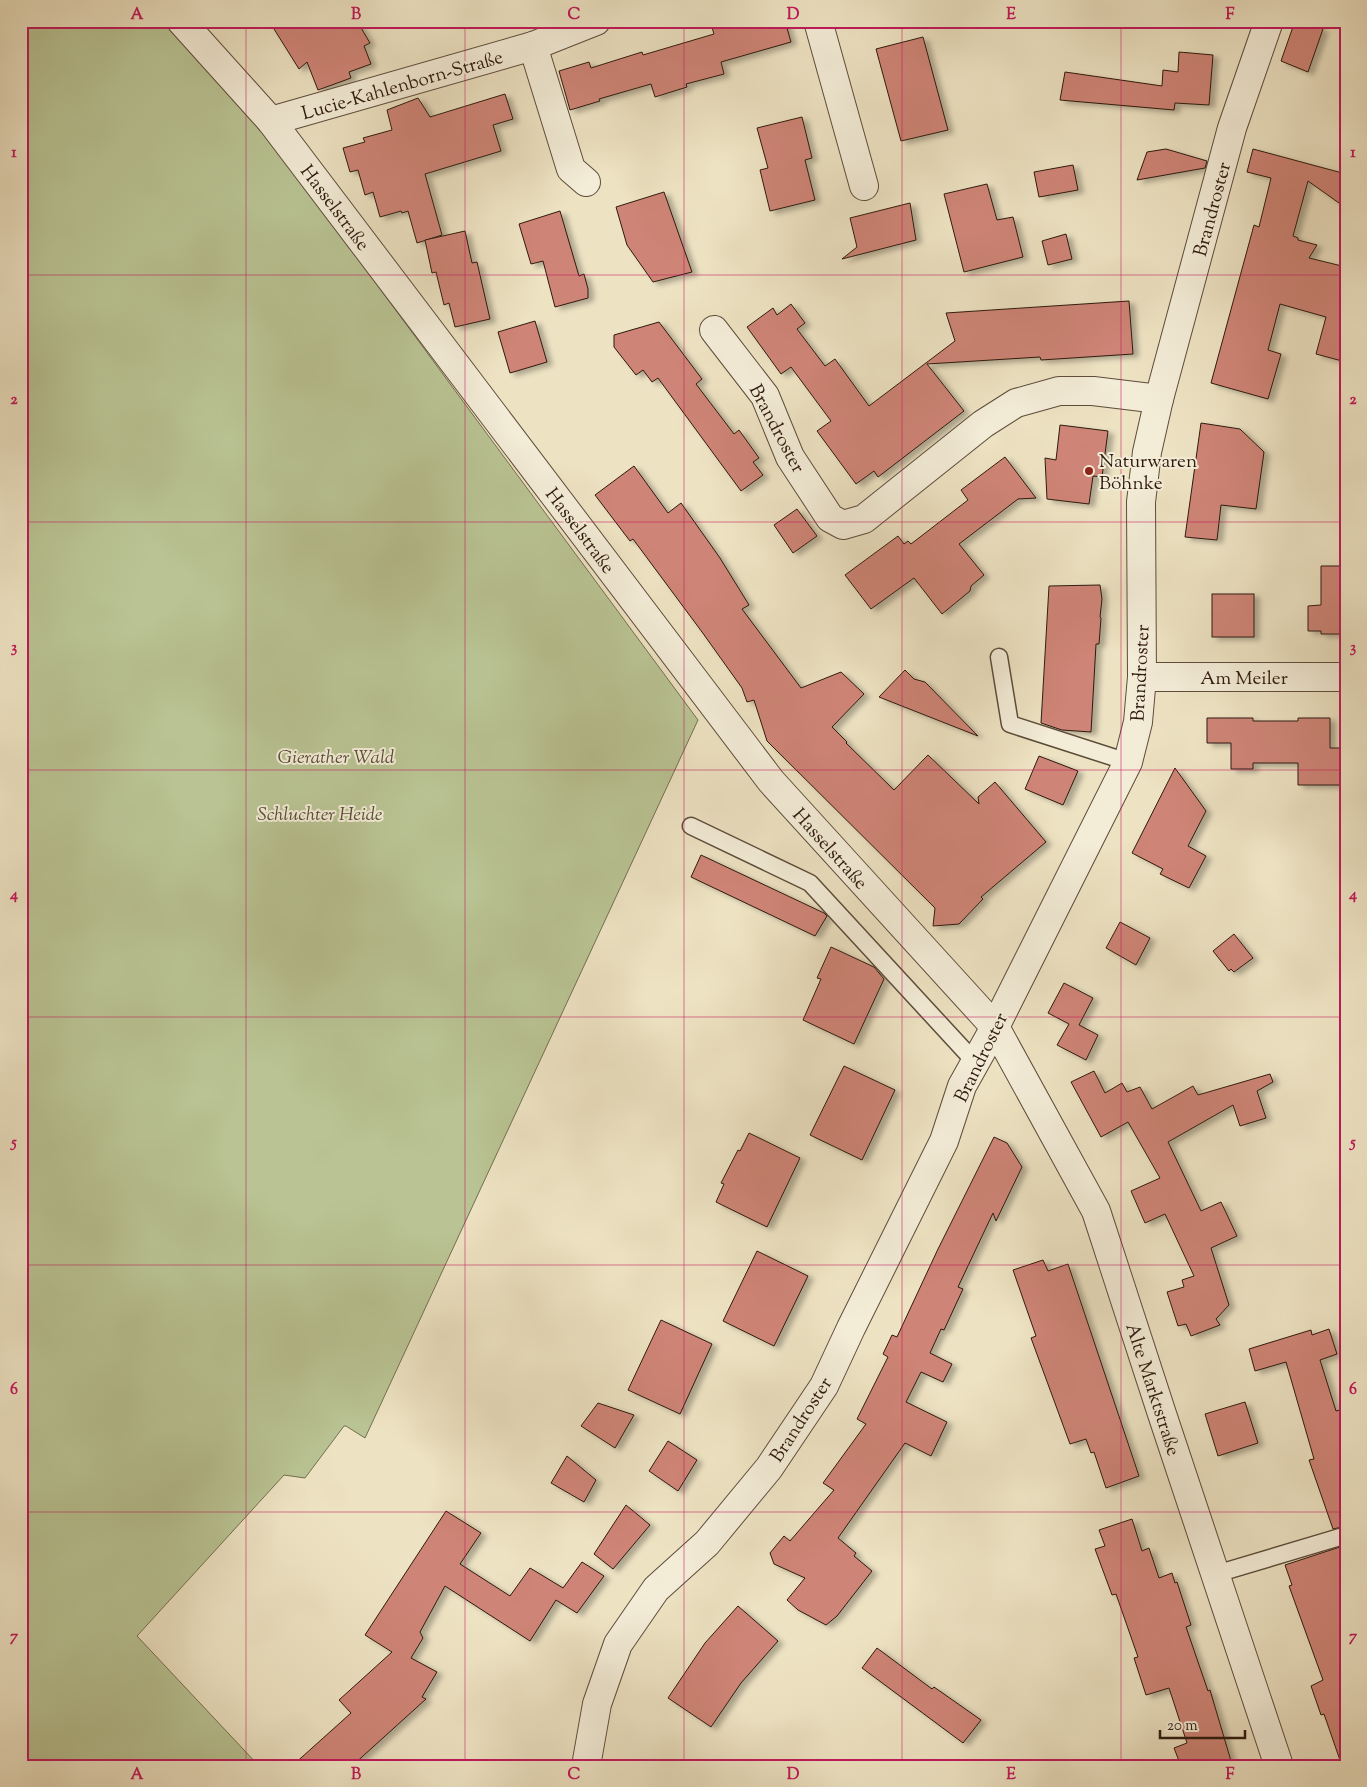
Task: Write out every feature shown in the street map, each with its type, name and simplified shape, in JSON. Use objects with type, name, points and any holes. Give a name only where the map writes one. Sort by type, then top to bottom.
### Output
[{"type":"street","name":"Lucie-Kahlenborn-Straße","points":[[271,121],[532,46],[596,21]]},
{"type":"street","points":[[818,21],[864,186]]},
{"type":"street","name":"Brandroster","points":[[586,1766],[597,1704],[618,1644],[656,1589],[707,1543],[769,1468],[824,1386],[850,1328],[944,1140],[962,1086],[995,1027],[1128,762],[1138,722],[1142,677],[1141,502],[1147,452],[1159,399],[1232,128],[1269,21]]},
{"type":"street","name":"Hasselstraße","points":[[190,24],[271,121],[771,781],[995,1027]]},
{"type":"street","points":[[532,46],[571,169],[586,182]]},
{"type":"street","name":"Brandroster","points":[[714,330],[765,396],[790,457],[830,518],[843,525],[864,519],[983,424],[1016,403],[1058,391],[1093,391],[1159,399]]},
{"type":"street","name":"Am Meiler","points":[[1142,677],[1346,677]]},
{"type":"street","name":"Alte Marktstraße","points":[[995,1027],[1096,1212],[1279,1766]]},
{"type":"lane","points":[[998,657],[1010,724],[1128,762]]},
{"type":"lane","points":[[691,826],[810,883],[975,1062]]},
{"type":"lane","points":[[1216,1574],[1340,1537]]},
{"type":"green space","name":"Schluchter Heide","points":[[21,21],[172,21],[285,160],[698,720],[365,1438],[344,1426],[305,1478],[284,1475],[137,1636],[259,1766],[21,1766]]},
{"type":"building","points":[[269,21],[357,21],[370,43],[364,46],[371,64],[349,72],[351,78],[318,90],[307,62],[299,69]]},
{"type":"building","points":[[710,21],[785,21],[791,42],[721,62],[724,74],[686,84],[687,87],[655,97],[651,84],[599,99],[600,101],[570,110],[559,71],[589,62],[591,68],[642,52],[643,55],[714,34]]},
{"type":"building","points":[[1295,21],[1304,21],[1323,29],[1308,72],[1281,61]]},
{"type":"building","points":[[923,37],[948,130],[901,141],[876,49]]},
{"type":"building","points":[[1179,52],[1213,55],[1209,105],[1175,103],[1174,110],[1060,100],[1065,72],[1162,86],[1163,70],[1178,72]]},
{"type":"building","points":[[505,94],[513,119],[493,125],[501,151],[425,174],[442,235],[417,243],[408,211],[380,217],[373,192],[365,195],[358,170],[350,172],[343,148],[365,142],[363,138],[392,130],[387,110],[418,98],[430,117]]},
{"type":"building","points":[[802,117],[812,158],[805,160],[815,200],[770,211],[760,170],[768,168],[757,128]]},
{"type":"building","points":[[1166,149],[1207,161],[1205,168],[1137,180],[1147,152]]},
{"type":"building","points":[[1253,149],[1346,174],[1346,208],[1308,181],[1293,236],[1298,238],[1298,240],[1317,245],[1309,258],[1346,267],[1346,362],[1316,354],[1326,317],[1280,304],[1268,350],[1281,354],[1268,399],[1211,383],[1254,225],[1259,227],[1271,178],[1247,172]]},
{"type":"building","points":[[1073,165],[1078,190],[1039,197],[1034,172]]},
{"type":"building","points":[[987,184],[997,220],[1013,217],[1023,257],[964,272],[944,194]]},
{"type":"building","points":[[664,192],[692,272],[653,282],[627,245],[616,207]]},
{"type":"building","points":[[910,203],[916,240],[842,259],[857,247],[850,218]]},
{"type":"building","points":[[560,211],[579,276],[584,274],[588,298],[555,307],[543,261],[531,264],[519,224]]},
{"type":"building","points":[[465,231],[472,263],[477,262],[490,319],[455,327],[449,303],[444,305],[436,272],[432,273],[425,240]]},
{"type":"building","points":[[1066,234],[1072,259],[1048,265],[1042,241]]},
{"type":"building","points":[[1129,301],[1133,354],[1041,360],[1040,357],[927,364],[964,411],[878,477],[874,471],[856,484],[817,431],[831,421],[791,367],[781,374],[747,327],[773,308],[777,315],[791,304],[805,323],[797,329],[825,366],[835,359],[869,406],[955,341],[946,313]]},
{"type":"building","points":[[535,321],[547,362],[510,373],[498,332]]},
{"type":"building","points":[[659,322],[702,379],[696,384],[734,434],[739,430],[759,458],[753,462],[763,475],[741,491],[658,378],[652,382],[643,370],[636,375],[614,347],[614,335]]},
{"type":"building","points":[[1201,423],[1240,429],[1264,452],[1256,509],[1221,505],[1217,540],[1185,537]]},
{"type":"building","points":[[1060,425],[1108,431],[1102,477],[1093,476],[1089,504],[1047,499],[1045,458],[1056,460]]},
{"type":"building","points":[[1005,457],[1036,498],[1018,499],[959,544],[984,575],[971,586],[970,591],[942,614],[914,578],[871,609],[845,575],[898,536],[904,544],[908,541],[911,544],[968,500],[961,490]]},
{"type":"building","points":[[634,466],[668,513],[681,503],[720,558],[749,605],[742,609],[801,688],[841,672],[864,694],[832,727],[894,790],[928,755],[979,804],[978,797],[995,782],[1046,842],[981,897],[983,899],[959,924],[933,926],[935,908],[767,741],[754,700],[747,702],[742,688],[702,632],[633,539],[630,541],[595,495]]},
{"type":"building","points":[[797,509],[817,536],[793,553],[774,525]]},
{"type":"building","points":[[1321,566],[1346,566],[1346,634],[1321,634],[1321,631],[1308,631],[1308,606],[1321,605]]},
{"type":"building","points":[[1100,585],[1102,599],[1101,618],[1099,644],[1096,644],[1091,732],[1062,730],[1041,723],[1049,586]]},
{"type":"building","points":[[1212,594],[1254,594],[1254,637],[1212,637]]},
{"type":"building","points":[[905,670],[914,679],[925,682],[978,736],[879,697]]},
{"type":"building","points":[[1207,718],[1253,718],[1253,721],[1298,721],[1298,718],[1330,718],[1330,748],[1346,748],[1346,785],[1298,785],[1298,763],[1253,763],[1253,769],[1231,769],[1231,743],[1207,743]]},
{"type":"building","points":[[1039,756],[1078,771],[1063,805],[1025,789]]},
{"type":"building","points":[[1175,768],[1206,811],[1188,846],[1206,856],[1189,888],[1160,874],[1163,869],[1132,853]]},
{"type":"building","points":[[701,855],[827,916],[815,936],[691,877]]},
{"type":"building","points":[[1120,922],[1150,938],[1136,965],[1106,948]]},
{"type":"building","points":[[1234,934],[1253,958],[1234,972],[1231,969],[1229,971],[1213,951]]},
{"type":"building","points":[[831,947],[874,967],[884,979],[854,1044],[803,1020],[821,979],[817,978]]},
{"type":"building","points":[[1064,983],[1093,998],[1079,1025],[1098,1035],[1086,1060],[1057,1045],[1069,1024],[1048,1013]]},
{"type":"building","points":[[844,1066],[895,1090],[862,1160],[810,1135]]},
{"type":"building","points":[[1094,1071],[1105,1093],[1122,1083],[1127,1092],[1140,1087],[1152,1109],[1193,1086],[1198,1095],[1270,1074],[1273,1082],[1257,1091],[1266,1118],[1240,1126],[1233,1105],[1168,1142],[1201,1211],[1221,1202],[1237,1236],[1211,1248],[1229,1305],[1216,1319],[1220,1325],[1191,1336],[1186,1324],[1178,1326],[1167,1292],[1184,1287],[1182,1280],[1194,1276],[1165,1214],[1145,1223],[1131,1191],[1160,1178],[1128,1122],[1101,1137],[1071,1082]]},
{"type":"building","points":[[749,1133],[800,1158],[767,1227],[716,1202],[724,1184],[721,1183]]},
{"type":"building","points":[[994,1137],[1007,1143],[1022,1167],[996,1221],[993,1213],[958,1287],[963,1289],[944,1330],[941,1329],[930,1353],[952,1364],[943,1382],[921,1372],[906,1402],[947,1422],[931,1456],[905,1443],[838,1538],[856,1553],[854,1556],[872,1571],[837,1616],[826,1625],[798,1610],[787,1600],[805,1578],[774,1564],[770,1553],[784,1536],[790,1541],[834,1490],[823,1483],[866,1424],[857,1419],[888,1357],[883,1354],[892,1335],[897,1337],[938,1249]]},
{"type":"building","points":[[757,1251],[808,1276],[774,1346],[723,1321]]},
{"type":"building","points":[[1043,1260],[1048,1271],[1068,1264],[1139,1476],[1106,1488],[1094,1452],[1091,1453],[1086,1439],[1070,1444],[1031,1338],[1036,1336],[1013,1270]]},
{"type":"building","points":[[661,1320],[712,1344],[680,1414],[628,1390]]},
{"type":"building","points":[[1329,1329],[1337,1354],[1320,1360],[1336,1411],[1340,1410],[1346,1424],[1346,1529],[1342,1527],[1333,1529],[1309,1460],[1314,1459],[1286,1362],[1255,1371],[1249,1349],[1311,1330],[1312,1335]]},
{"type":"building","points":[[1245,1402],[1258,1443],[1218,1456],[1205,1414]]},
{"type":"building","points":[[598,1403],[634,1415],[615,1448],[581,1426]]},
{"type":"building","points":[[668,1441],[697,1460],[678,1491],[649,1471]]},
{"type":"building","points":[[567,1456],[596,1480],[584,1502],[551,1483]]},
{"type":"building","points":[[626,1505],[650,1525],[613,1569],[594,1554]]},
{"type":"building","points":[[446,1511],[481,1533],[460,1564],[510,1596],[530,1568],[563,1588],[582,1562],[604,1576],[577,1613],[556,1600],[530,1641],[445,1586],[420,1632],[423,1638],[411,1658],[437,1672],[422,1697],[426,1699],[352,1766],[292,1766],[351,1713],[339,1700],[392,1652],[365,1635]]},
{"type":"building","points":[[1132,1519],[1142,1551],[1149,1548],[1159,1578],[1172,1573],[1175,1583],[1177,1582],[1191,1625],[1186,1627],[1208,1691],[1210,1690],[1231,1761],[1217,1766],[1181,1766],[1174,1748],[1187,1743],[1169,1688],[1146,1695],[1134,1658],[1138,1657],[1116,1594],[1112,1595],[1095,1549],[1105,1546],[1099,1530]]},
{"type":"building","points":[[1346,1545],[1346,1766],[1342,1766],[1324,1714],[1321,1715],[1311,1686],[1323,1680],[1289,1586],[1292,1585],[1285,1565]]},
{"type":"building","points":[[738,1606],[778,1641],[741,1683],[711,1727],[668,1698],[705,1643]]},
{"type":"building","points":[[877,1648],[932,1689],[934,1687],[981,1720],[963,1743],[862,1668]]},
{"type":"place","name":"Naturwaren Böhnke","points":[[1089,471]]},
{"type":"park label","name":"Gierather Wald","points":[[336,756]]}]
